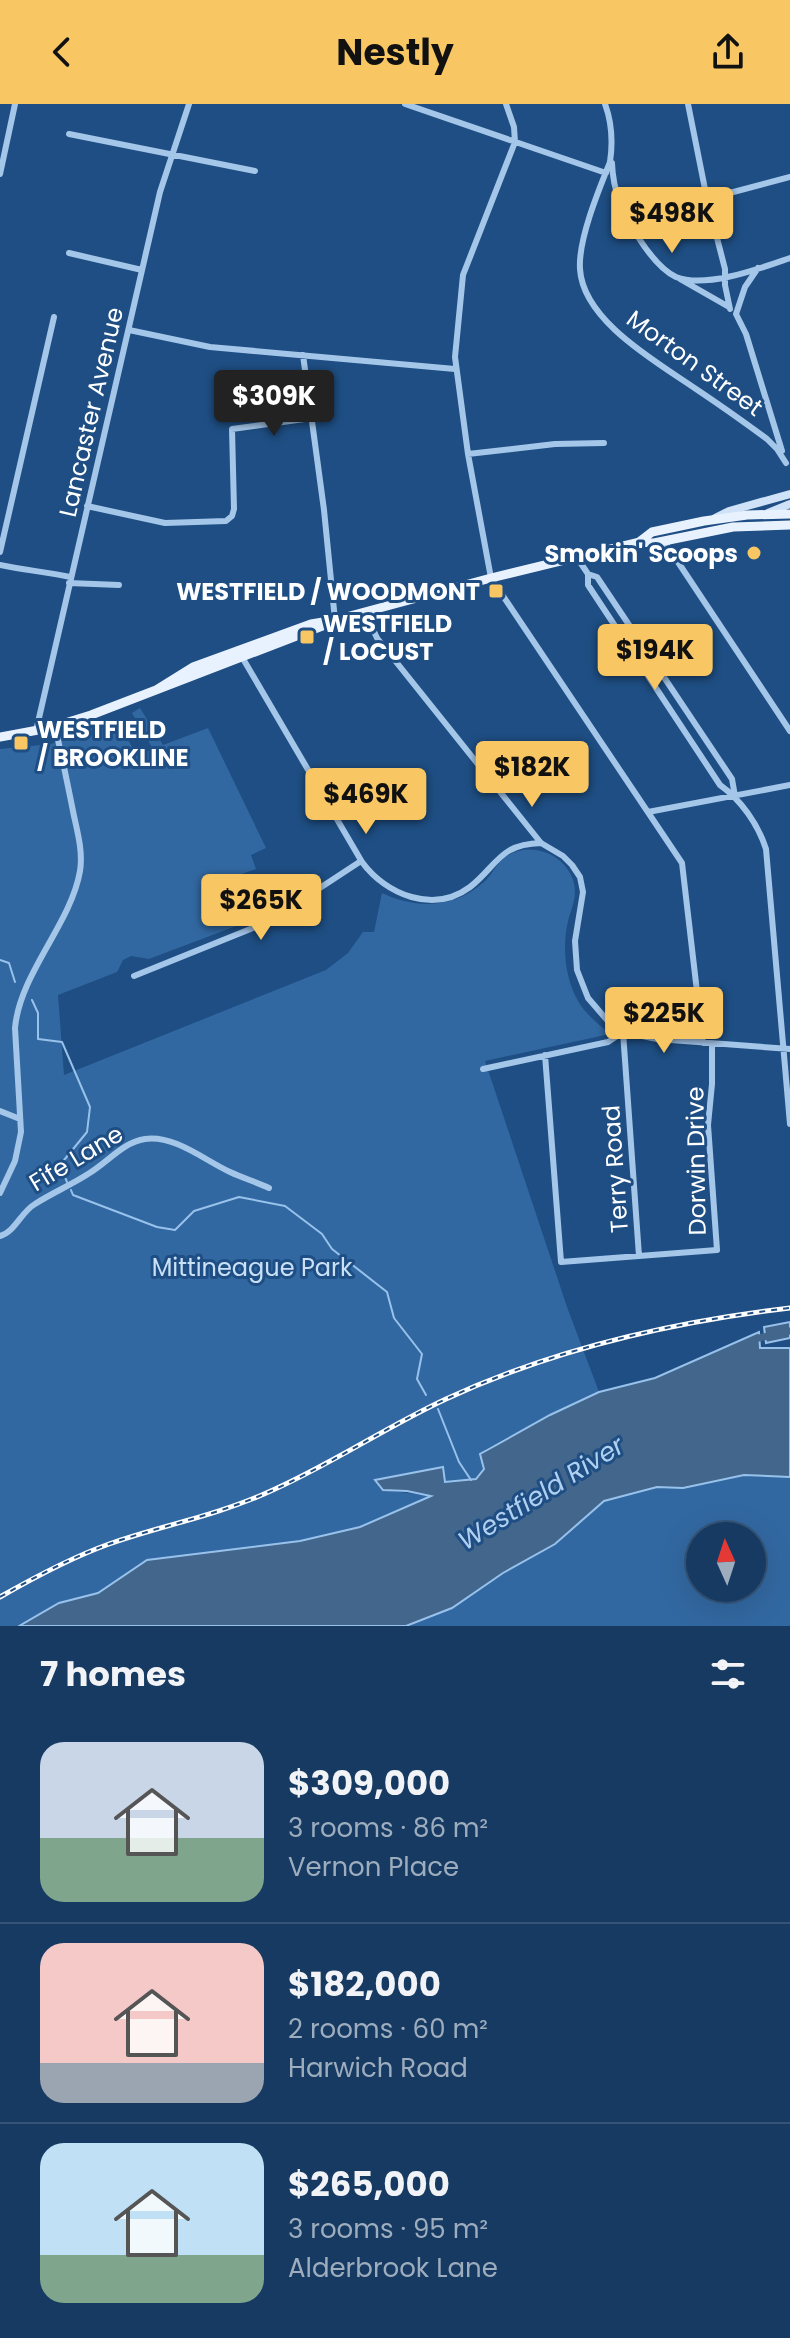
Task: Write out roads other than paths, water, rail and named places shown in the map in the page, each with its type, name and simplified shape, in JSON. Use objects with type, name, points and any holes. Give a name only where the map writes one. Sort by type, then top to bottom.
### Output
[{"type":"main road","points":[[710,520],[729,511],[790,494]]},
{"type":"main road","points":[[767,513],[790,504]]},
{"type":"main road","points":[[639,542],[652,532],[710,520],[767,513],[790,514]]},
{"type":"main road","points":[[0,737],[55,727],[103,711],[156,690],[193,667],[314,631],[335,620],[491,578],[639,542],[654,543],[747,525],[790,525]]},
{"type":"street","points":[[0,174],[15,104]]},
{"type":"street","name":"Lancaster Avenue","points":[[36,731],[142,270],[171,155],[189,104]]},
{"type":"street","points":[[405,104],[606,173]]},
{"type":"street","points":[[506,104],[514,127],[515,142],[463,275],[455,369],[491,578],[680,860],[708,1044]]},
{"type":"street","name":"Morton Street","points":[[605,104],[611,124],[612,149],[580,256],[581,278],[589,298],[620,334],[767,439],[786,463]]},
{"type":"street","points":[[688,104],[726,276],[725,285],[733,311],[746,334],[790,473]]},
{"type":"street","points":[[69,134],[255,171]]},
{"type":"street","points":[[612,149],[615,188],[627,219],[650,254],[677,277],[733,311]]},
{"type":"street","points":[[707,199],[790,177]]},
{"type":"street","points":[[69,253],[142,270]]},
{"type":"street","points":[[677,277],[700,280],[726,276],[790,258]]},
{"type":"street","points":[[733,311],[758,268]]},
{"type":"street","points":[[0,552],[54,317]]},
{"type":"street","points":[[129,330],[210,347],[455,369]]},
{"type":"street","points":[[303,355],[335,620]]},
{"type":"street","points":[[87,506],[165,523],[229,520],[234,509],[232,429],[312,418]]},
{"type":"street","points":[[468,454],[555,444],[604,443]]},
{"type":"street","points":[[664,541],[790,731]]},
{"type":"street","points":[[576,556],[588,574],[588,585],[720,785],[735,796],[761,835],[766,849],[787,1049],[790,1124]]},
{"type":"street","points":[[0,565],[33,573],[51,573],[70,580],[119,585]]},
{"type":"street","points":[[588,574],[597,577],[732,779],[735,796]]},
{"type":"street","points":[[365,612],[377,638],[541,843],[563,856],[580,877],[583,900],[575,949],[579,978],[600,1014],[623,1032],[668,1041],[787,1049]]},
{"type":"street","points":[[630,648],[640,642]]},
{"type":"street","points":[[241,654],[361,861],[387,887],[409,898],[445,898],[464,891],[508,850],[541,843]]},
{"type":"street","points":[[676,718],[686,711]]},
{"type":"street","name":"Fife Lane","points":[[0,1193],[17,1154],[21,1132],[16,1015],[29,981],[77,884],[80,870],[80,842],[55,727]]},
{"type":"street","points":[[648,812],[790,785]]},
{"type":"street","points":[[134,976],[268,922],[361,861]]},
{"type":"street","points":[[483,1069],[608,1042],[623,1032]]},
{"type":"street","name":"Terry Road","points":[[623,1032],[639,1256]]},
{"type":"street","name":"Dorwin Drive","points":[[545,1055],[561,1262],[717,1250],[708,1125],[712,1072],[708,1044]]},
{"type":"street","points":[[0,1111],[20,1119]]},
{"type":"street","name":"Fife Lane","points":[[0,1236],[8,1234],[21,1215],[33,1205],[95,1170],[127,1146],[145,1139],[162,1140],[189,1149],[234,1174],[269,1188]]},
{"type":"water","points":[[790,1322],[790,1338],[766,1343],[764,1327]]},
{"type":"water","name":"Westfield River","points":[[759,1332],[760,1348],[790,1348],[790,1477],[744,1475],[683,1488],[657,1487],[604,1501],[555,1544],[503,1573],[452,1608],[406,1626],[19,1626],[59,1603],[98,1593],[147,1560],[300,1541],[360,1527],[431,1496],[383,1490],[375,1480],[443,1467],[445,1482],[476,1479],[484,1469],[480,1454],[550,1415],[599,1392],[655,1378]]},
{"type":"waterway","points":[[0,960],[9,963],[15,982]]},
{"type":"waterway","points":[[32,1000],[38,1013],[38,1039],[62,1042],[90,1107],[87,1132],[60,1165],[67,1182]]},
{"type":"waterway","points":[[71,1190],[73,1195],[157,1227],[175,1230],[194,1211],[239,1197],[285,1206],[322,1234],[332,1249],[387,1292],[394,1318],[422,1354],[417,1379],[426,1395]]},
{"type":"waterway","points":[[759,1338],[790,1331]]},
{"type":"waterway","points":[[438,1409],[459,1462],[471,1480]]},
{"type":"railway","points":[[0,1597],[95,1549],[226,1509],[264,1494],[400,1422],[487,1381],[614,1340],[702,1321],[790,1308]]},
{"type":"place","name":"Smokin' Scoops","points":[[754,553]]},
{"type":"place","name":"WESTFIELD / WOODMONT","points":[[496,591]]},
{"type":"place","name":"WESTFIELD / LOCUST","points":[[307,637]]},
{"type":"place","name":"WESTFIELD / BROOKLINE","points":[[21,743]]},
{"type":"park label","name":"Mittineague Park","points":[[252,1267]]}]
